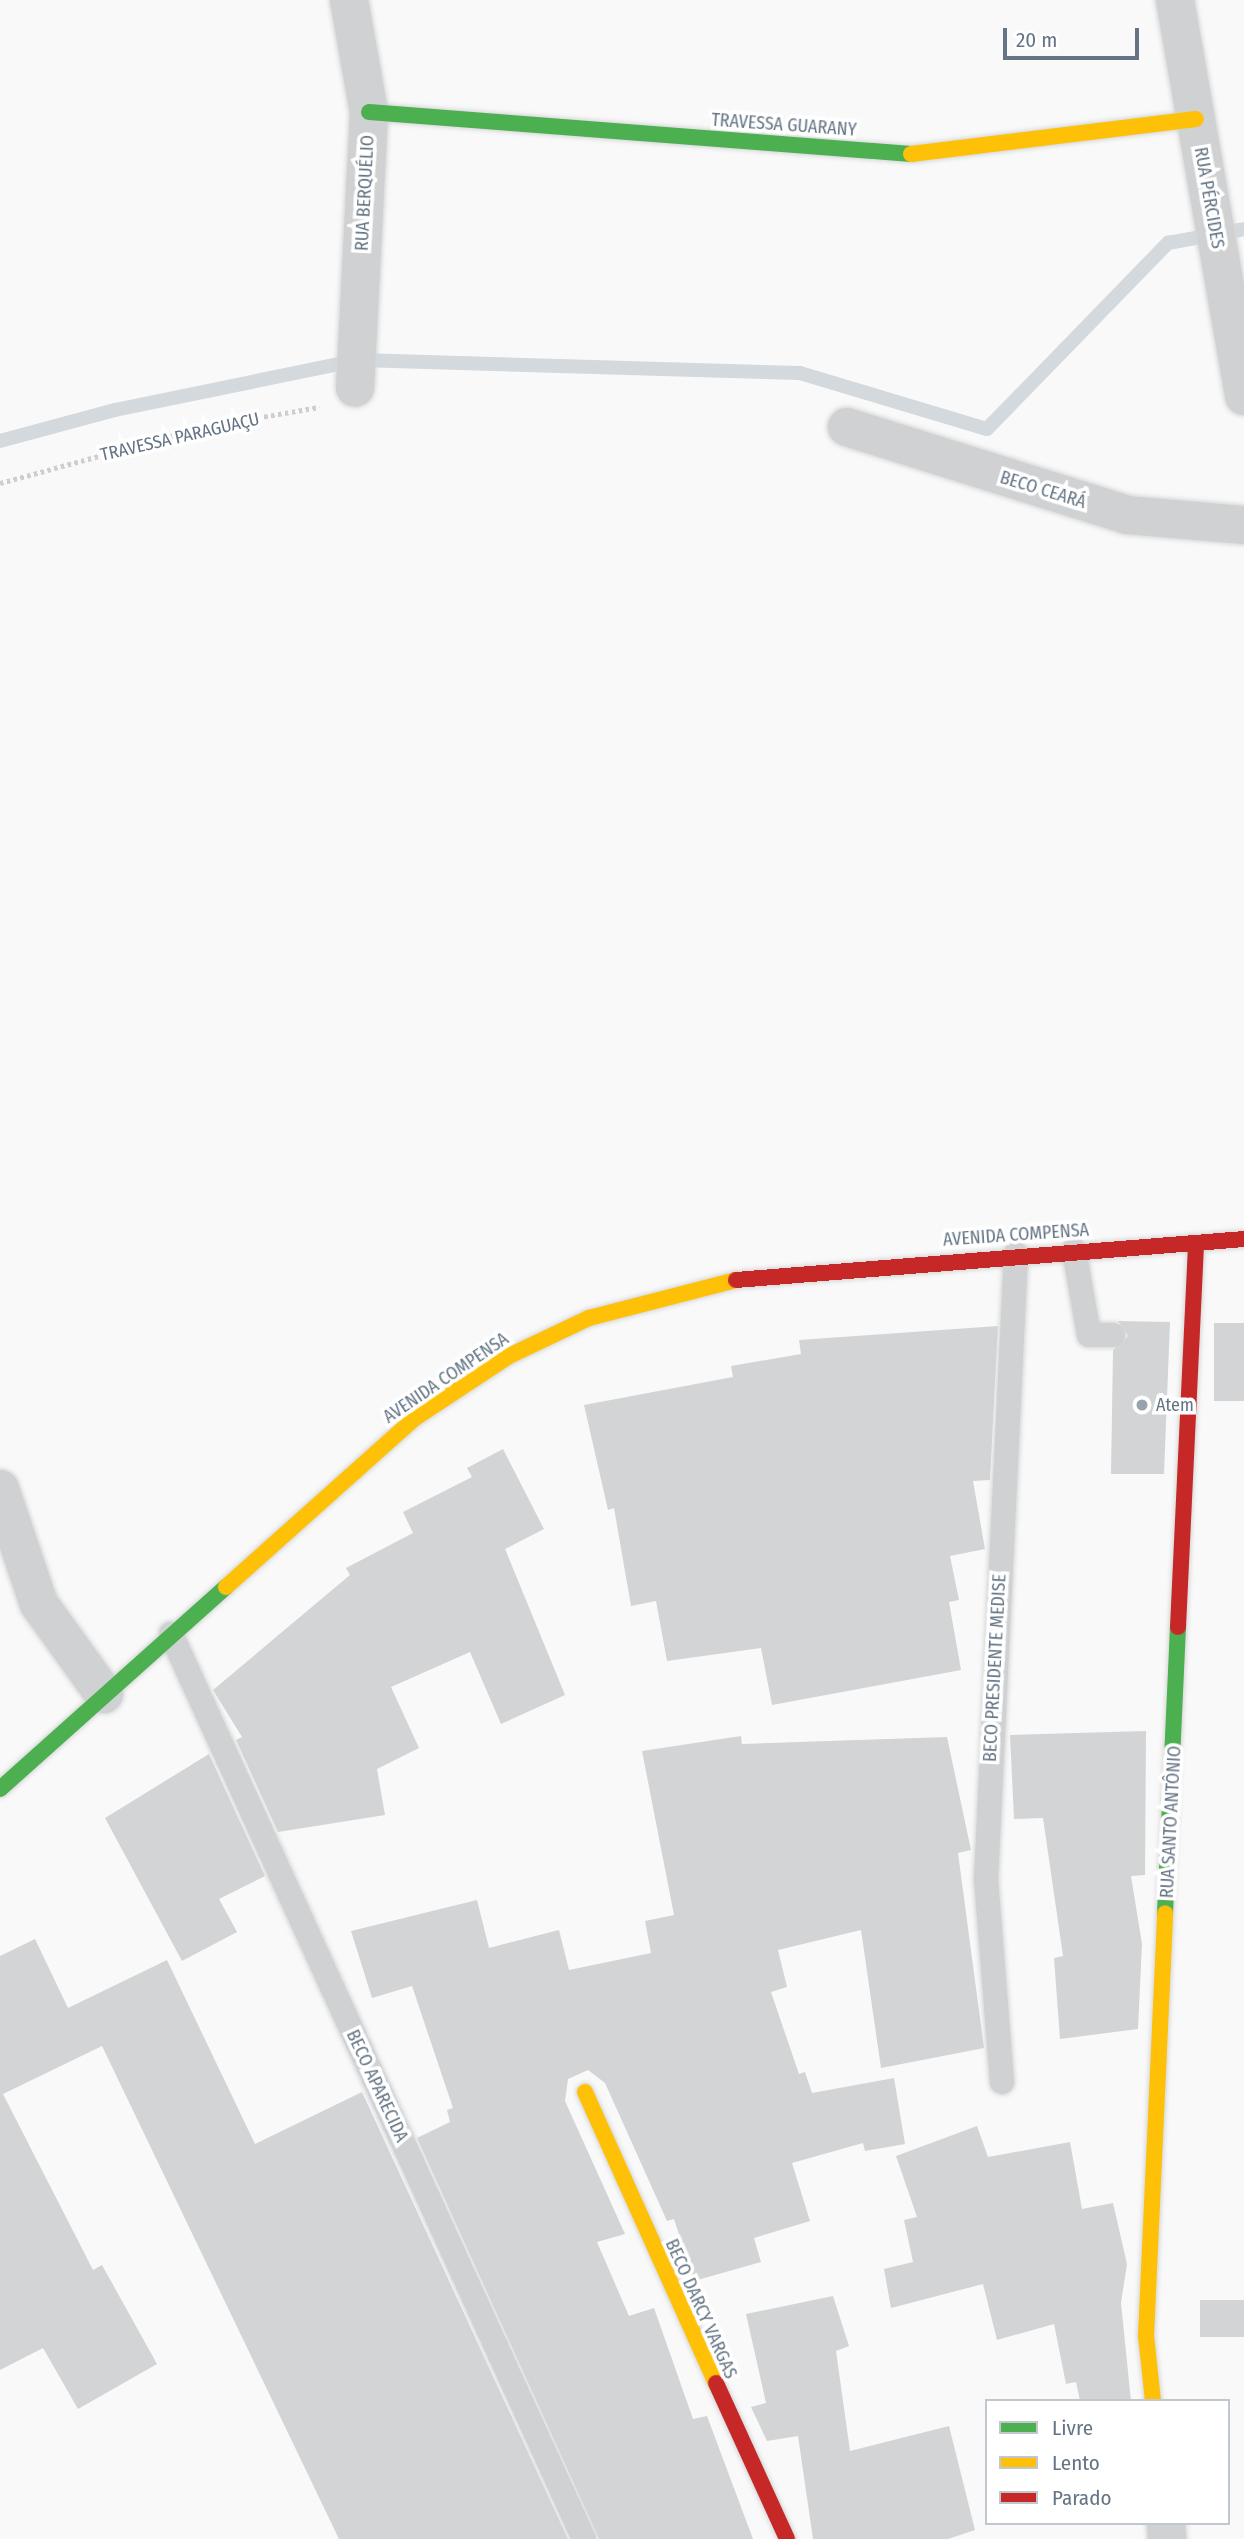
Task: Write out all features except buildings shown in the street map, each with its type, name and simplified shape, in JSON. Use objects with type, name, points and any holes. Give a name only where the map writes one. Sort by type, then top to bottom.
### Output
[{"type":"street","name":"RUA BERQUÉLIO","points":[[349,0],[369,112],[355,388]]},
{"type":"street","name":"RUA PÉRCIDES","points":[[1175,0],[1196,119],[1235,293],[1244,396]]},
{"type":"street","name":"TRAVESSA GUARANY","points":[[369,112],[923,155],[1196,119]]},
{"type":"street","name":"BECO CEARÁ","points":[[848,427],[1127,515],[1244,525]]},
{"type":"street","name":"AVENIDA COMPENSA","points":[[0,1789],[415,1418],[509,1356],[589,1318],[686,1289],[773,1275],[1016,1254],[1244,1239]]},
{"type":"street","name":"RUA SANTO ANTÔNIO","points":[[1153,2399],[1146,2336],[1184,1334],[1196,1243]]},
{"type":"street","points":[[0,1489],[39,1604],[104,1694]]},
{"type":"street","name":"BECO DARCY VARGAS","points":[[585,2092],[787,2539]]},
{"type":"lane","points":[[1074,1250],[1089,1335],[1113,1335]]},
{"type":"lane","name":"BECO PRESIDENTE MEDISE","points":[[1002,2082],[986,1880],[1016,1254]]},
{"type":"lane","name":"BECO APARECIDA","points":[[171,1634],[584,2539]]},
{"type":"path","name":"TRAVESSA PARAGUAÇU","points":[[0,483],[209,426],[337,404],[355,388]]},
{"type":"waterway","points":[[0,441],[115,410],[359,360],[800,373],[987,429],[1168,243],[1244,229]]},
{"type":"traffic: fast","points":[[369,112],[911,154]]},
{"type":"traffic: fast","points":[[0,1789],[226,1587]]},
{"type":"traffic: fast","points":[[1165,1913],[1178,1627]]},
{"type":"traffic: slow","points":[[911,154],[1196,119]]},
{"type":"traffic: slow","points":[[226,1587],[415,1418],[509,1356],[589,1318],[736,1280]]},
{"type":"traffic: slow","points":[[1153,2399],[1146,2336],[1165,1913]]},
{"type":"traffic: slow","points":[[585,2092],[716,2383]]},
{"type":"traffic: jam","points":[[736,1280],[1244,1239]]},
{"type":"traffic: jam","points":[[1178,1627],[1196,1243]]},
{"type":"traffic: jam","points":[[716,2383],[787,2539]]},
{"type":"place","name":"Atem","points":[[1142,1405]]}]
